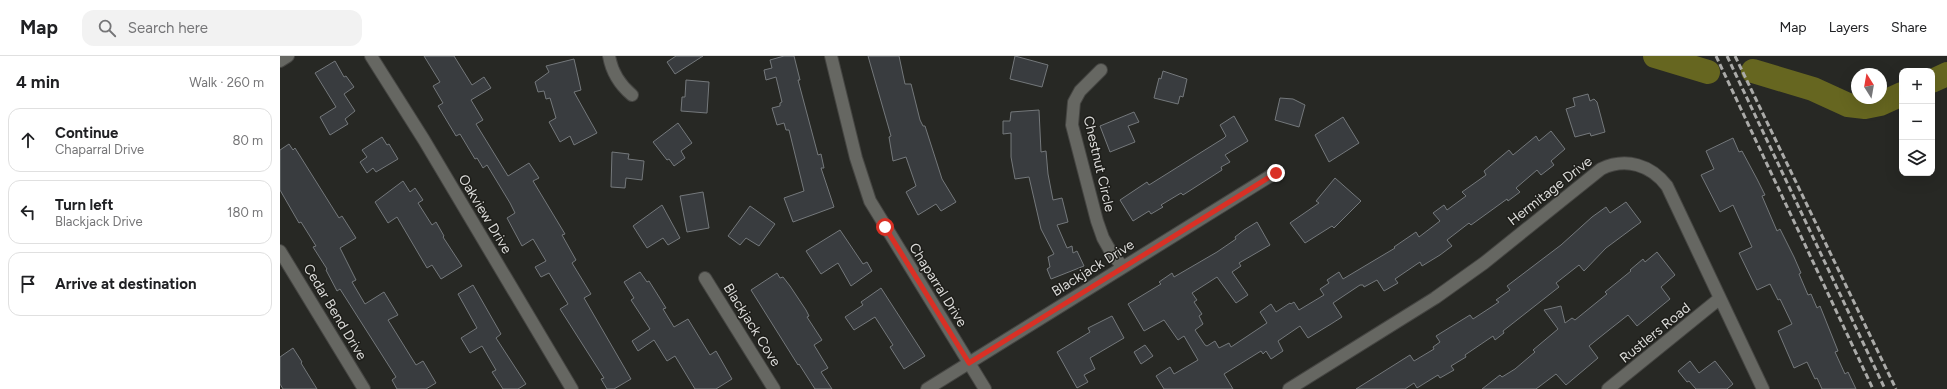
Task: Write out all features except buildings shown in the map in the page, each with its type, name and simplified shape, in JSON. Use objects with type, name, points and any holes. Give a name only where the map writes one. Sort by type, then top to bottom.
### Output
[{"type":"street","points":[[280,61],[288,56]]},
{"type":"street","name":"Oakview Drive","points":[[371,56],[424,140],[572,389]]},
{"type":"street","points":[[609,56],[614,75],[632,96]]},
{"type":"street","name":"Chaparral Drive","points":[[831,56],[856,158],[870,201],[985,389]]},
{"type":"street","name":"Chestnut Circle","points":[[1101,70],[1080,91],[1074,102],[1072,125],[1097,221],[1103,238],[1112,254],[1123,267]]},
{"type":"street","name":"Hermitage Drive","points":[[1288,389],[1435,298],[1484,263],[1593,174],[1614,164],[1637,164],[1650,169],[1664,182],[1719,300],[1763,389]]},
{"type":"street","name":"Blackjack Drive","points":[[927,389],[1276,173]]},
{"type":"street","name":"Cedar Bend Drive","points":[[280,251],[285,270],[364,389]]},
{"type":"street","name":"Blackjack Cove","points":[[704,278],[774,389]]},
{"type":"street","name":"Rustlers Road","points":[[1608,389],[1719,300]]},
{"type":"waterway","points":[[1655,56],[1708,72]]},
{"type":"waterway","points":[[1753,71],[1813,89],[1848,105],[1865,107],[1880,104],[1899,95]]},
{"type":"waterway","points":[[1935,80],[1947,74]]},
{"type":"railway","points":[[1716,56],[1873,389]]},
{"type":"railway","points":[[1727,56],[1885,389]]},
{"type":"railway","points":[[1735,56],[1896,389]]},
{"type":"route","points":[[885,227],[969,363],[1276,173]]}]
